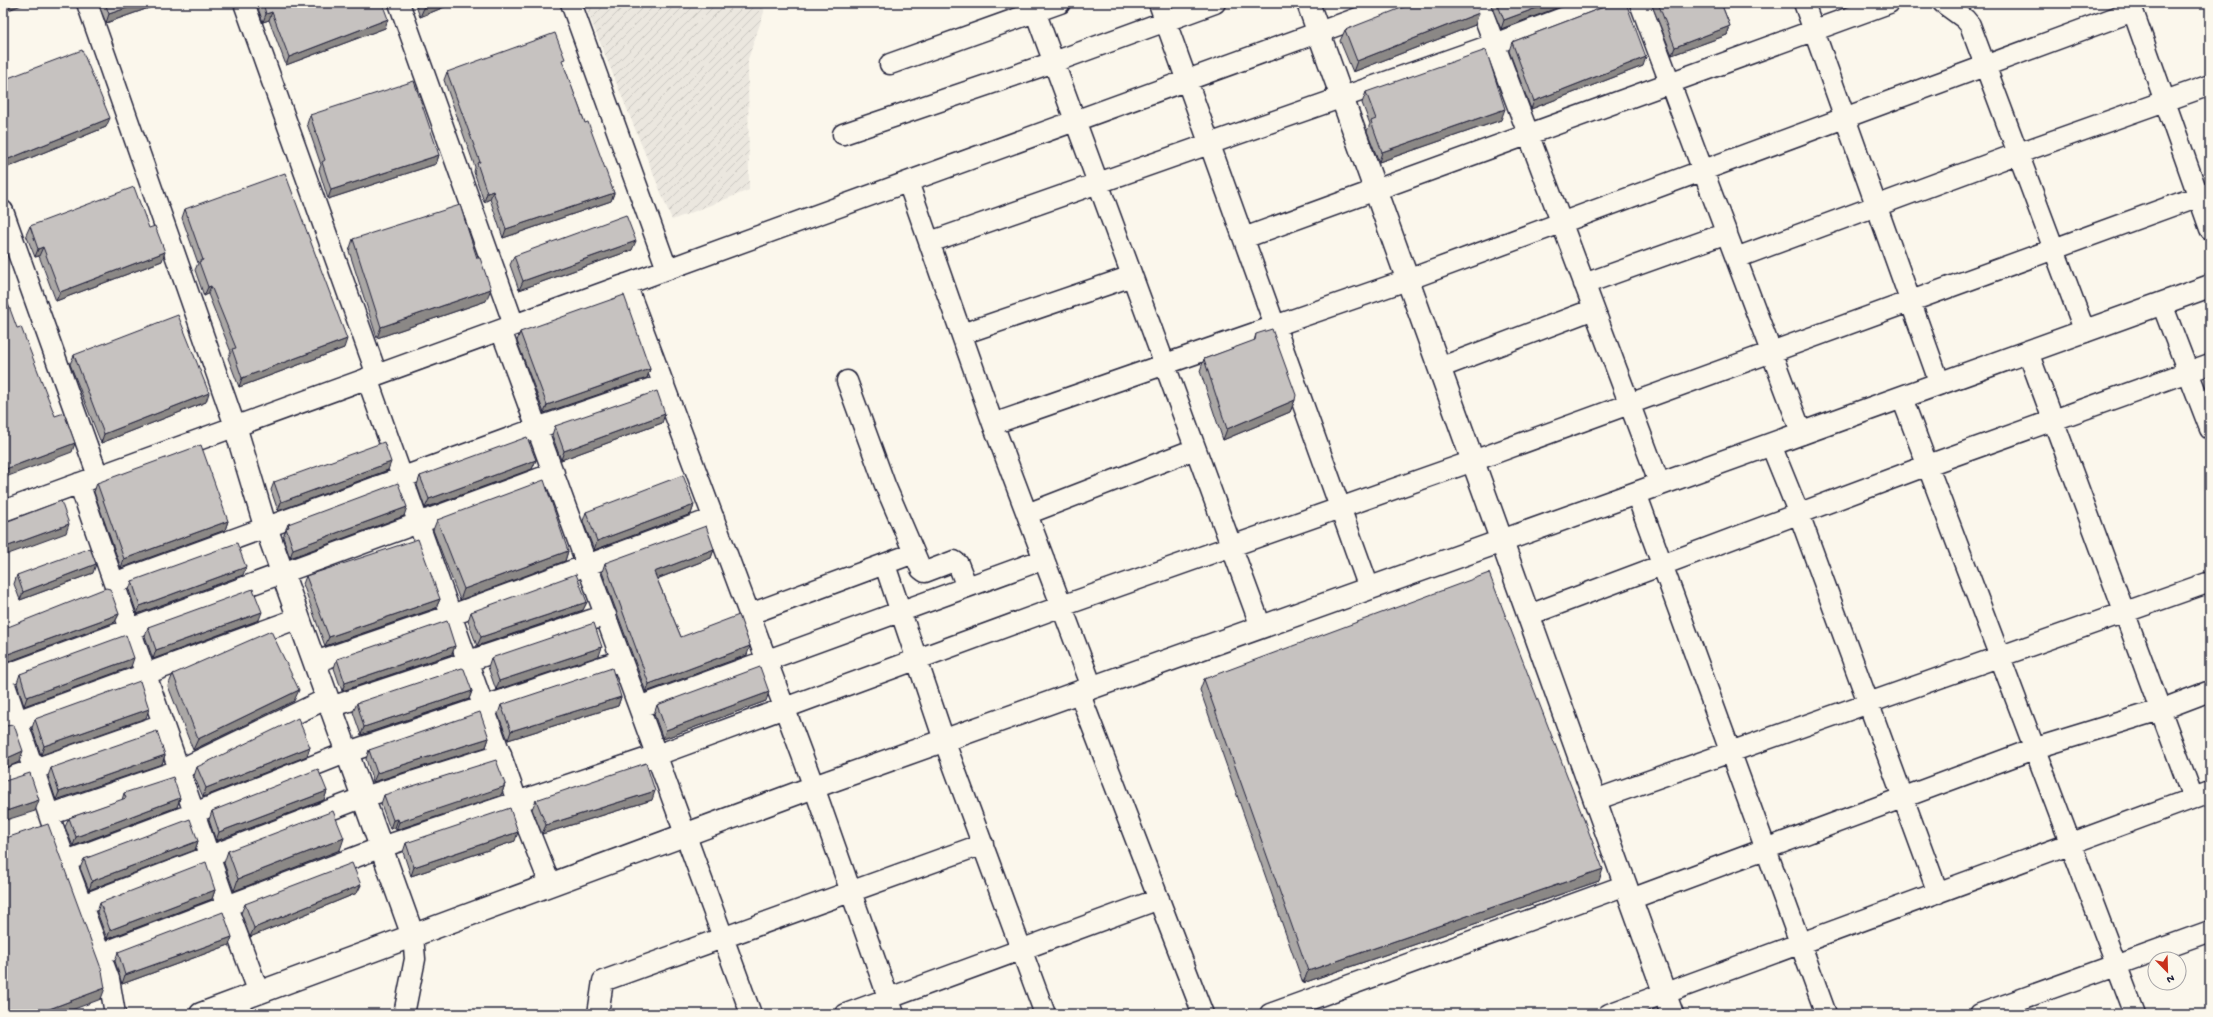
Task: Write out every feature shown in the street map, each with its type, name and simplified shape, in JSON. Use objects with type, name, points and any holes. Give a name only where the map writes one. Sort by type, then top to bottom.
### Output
[{"type":"street","points":[[87,3],[235,426],[266,527],[413,936],[415,959],[404,1014]]},
{"type":"street","points":[[244,3],[372,377],[402,477],[517,801],[550,884]]},
{"type":"street","points":[[399,3],[507,327],[537,428],[751,1014]]},
{"type":"street","points":[[571,3],[667,269]]},
{"type":"street","points":[[890,64],[1034,8],[1060,3]]},
{"type":"street","points":[[1159,3],[1188,80],[1369,588]]},
{"type":"street","points":[[843,134],[1054,62],[1215,3]]},
{"type":"street","points":[[1308,3],[1672,1014]]},
{"type":"street","points":[[3,511],[1399,3]]},
{"type":"street","points":[[1479,3],[1660,485]]},
{"type":"street","points":[[930,242],[1494,44],[1602,3]]},
{"type":"street","points":[[1640,3],[1802,434]]},
{"type":"street","points":[[1804,3],[1940,384]]},
{"type":"street","points":[[1244,238],[1889,3]]},
{"type":"street","points":[[1943,3],[1965,19],[1970,25],[1987,65],[2085,332]]},
{"type":"street","points":[[993,424],[1407,280],[1987,65],[2132,7],[2165,102],[2204,194],[2210,229]]},
{"type":"street","points":[[1034,8],[1260,627]]},
{"type":"street","points":[[1736,258],[1876,208],[2019,153],[2210,85]]},
{"type":"street","points":[[908,182],[993,424],[1062,606],[1086,690],[1159,899],[1203,1014]]},
{"type":"street","points":[[100,954],[382,847],[657,755],[1062,606],[1473,461],[2204,194]]},
{"type":"street","points":[[3,210],[98,476]]},
{"type":"street","points":[[1584,284],[1727,233]]},
{"type":"street","points":[[962,334],[1132,276]]},
{"type":"street","points":[[626,284],[814,786],[892,1006]]},
{"type":"street","points":[[201,1014],[814,786],[1660,485],[2210,286]]},
{"type":"street","points":[[2162,304],[2210,429]]},
{"type":"street","points":[[1439,368],[1594,309]]},
{"type":"street","points":[[1608,1014],[2201,795],[2160,710],[2028,352]]},
{"type":"street","points":[[1529,615],[1928,465],[2210,364]]},
{"type":"street","points":[[847,381],[885,485],[921,569],[925,572],[954,561],[958,564],[967,587]]},
{"type":"street","points":[[114,583],[537,428],[664,384]]},
{"type":"street","points":[[1902,398],[2118,964],[2135,1014]]},
{"type":"street","points":[[1771,445],[1799,514],[1938,893]]},
{"type":"street","points":[[1027,514],[1195,449]]},
{"type":"street","points":[[116,1014],[109,979],[33,768],[10,723],[3,678],[554,473]]},
{"type":"street","points":[[79,483],[209,856],[259,993]]},
{"type":"street","points":[[1636,493],[1826,1014]]},
{"type":"street","points":[[315,662],[452,616],[714,518]]},
{"type":"street","points":[[750,614],[914,553]]},
{"type":"street","points":[[639,707],[1044,559]]},
{"type":"street","points":[[885,565],[899,611],[944,740],[1045,1014]]},
{"type":"street","points":[[1595,800],[2210,582]]},
{"type":"street","points":[[49,815],[179,770],[330,703],[468,662],[606,615]]},
{"type":"street","points":[[10,723],[146,675],[299,618]]},
{"type":"street","points":[[66,861],[194,813],[348,752],[622,660]]},
{"type":"street","points":[[1270,1014],[1628,892],[1766,850],[2036,748],[2160,710],[2210,691]]},
{"type":"street","points":[[3,780],[33,768],[163,724]]},
{"type":"street","points":[[82,905],[364,797],[501,754]]},
{"type":"street","points":[[598,1014],[603,981],[983,844]]},
{"type":"street","points":[[846,1014],[892,1006],[1022,950],[1159,899]]},
{"type":"street","points":[[1980,1014],[2210,931]]},
{"type":"shaded area","points":[[584,3],[764,3],[764,12],[748,59],[749,190],[672,220]]},
{"type":"building","points":[[105,3],[141,3],[109,14]]},
{"type":"building","points":[[263,3],[382,3],[388,19],[289,57],[272,12],[266,14]]},
{"type":"building","points":[[422,3],[435,3],[424,8]]},
{"type":"building","points":[[1414,3],[1476,3],[1479,13],[1357,61],[1345,30]]},
{"type":"building","points":[[1497,3],[1550,3],[1504,20]]},
{"type":"building","points":[[1611,3],[1626,3],[1646,57],[1534,101],[1512,42]]},
{"type":"building","points":[[1658,3],[1721,3],[1730,26],[1675,47]]},
{"type":"building","points":[[555,33],[565,59],[562,60],[585,123],[588,122],[614,193],[506,229],[493,191],[487,193],[477,163],[480,162],[447,72]]},
{"type":"building","points":[[82,50],[110,118],[6,160],[3,153],[3,80]]},
{"type":"building","points":[[1486,50],[1505,109],[1382,152],[1371,121],[1376,119],[1366,92]]},
{"type":"building","points":[[414,81],[439,155],[331,190],[322,162],[325,160],[310,115]]},
{"type":"building","points":[[285,173],[347,339],[242,378],[232,349],[236,348],[211,286],[208,287],[199,262],[203,260],[185,209]]},
{"type":"building","points":[[134,187],[149,228],[155,226],[165,252],[60,292],[43,247],[38,249],[30,226]]},
{"type":"building","points":[[460,205],[477,258],[480,258],[491,289],[381,327],[353,239]]},
{"type":"building","points":[[626,215],[636,241],[523,281],[514,256]]},
{"type":"building","points":[[3,290],[17,328],[21,327],[55,416],[64,413],[75,443],[3,470]]},
{"type":"building","points":[[624,295],[650,369],[547,405],[520,332]]},
{"type":"building","points":[[178,315],[209,393],[104,434],[74,355]]},
{"type":"building","points":[[1272,329],[1296,395],[1295,400],[1227,429],[1204,359],[1255,340],[1256,334]]},
{"type":"building","points":[[657,391],[665,414],[564,451],[555,426]]},
{"type":"building","points":[[527,437],[536,460],[429,499],[420,476]]},
{"type":"building","points":[[384,442],[391,462],[281,502],[274,482]]},
{"type":"building","points":[[201,445],[228,521],[124,559],[97,483]]},
{"type":"building","points":[[683,475],[694,505],[597,541],[586,512]]},
{"type":"building","points":[[544,480],[568,551],[464,589],[437,520]]},
{"type":"building","points":[[398,483],[407,507],[293,549],[286,528],[289,527],[288,524]]},
{"type":"building","points":[[61,501],[69,524],[3,548],[3,523]]},
{"type":"building","points":[[706,526],[714,549],[654,572],[681,637],[739,615],[750,646],[649,684],[605,563]]},
{"type":"building","points":[[418,539],[440,599],[329,637],[306,576]]},
{"type":"building","points":[[237,543],[246,567],[140,606],[132,581]]},
{"type":"building","points":[[90,548],[96,564],[23,592],[17,575]]},
{"type":"building","points":[[1489,573],[1603,869],[1308,971],[1204,679]]},
{"type":"building","points":[[576,574],[587,602],[481,637],[471,612]]},
{"type":"building","points":[[106,588],[110,589],[119,614],[8,654],[3,641],[3,629]]},
{"type":"building","points":[[253,589],[262,612],[156,650],[148,627]]},
{"type":"building","points":[[447,621],[455,646],[345,683],[337,659]]},
{"type":"building","points":[[594,623],[602,647],[499,681],[491,658]]},
{"type":"building","points":[[271,631],[299,690],[198,739],[173,674]]},
{"type":"building","points":[[126,635],[134,658],[27,697],[20,674]]},
{"type":"building","points":[[760,667],[769,692],[666,730],[657,705]]},
{"type":"building","points":[[462,668],[464,669],[472,691],[364,727],[357,703]]},
{"type":"building","points":[[612,668],[621,697],[511,731],[501,705]]},
{"type":"building","points":[[140,681],[149,709],[44,746],[35,719]]},
{"type":"building","points":[[480,712],[489,738],[377,773],[369,750]]},
{"type":"building","points":[[298,718],[310,747],[206,788],[197,767]]},
{"type":"building","points":[[3,725],[14,725],[23,751],[3,760]]},
{"type":"building","points":[[157,731],[165,755],[59,792],[51,768]]},
{"type":"building","points":[[496,760],[505,784],[503,787],[399,822],[398,819],[393,820],[384,795]]},
{"type":"building","points":[[646,763],[655,791],[546,825],[536,800]]},
{"type":"building","points":[[318,769],[327,791],[219,832],[212,811]]},
{"type":"building","points":[[30,773],[39,800],[3,812],[3,779],[5,781]]},
{"type":"building","points":[[173,777],[180,798],[76,837],[69,818],[126,798],[124,793]]},
{"type":"building","points":[[510,808],[518,832],[414,867],[406,843]]},
{"type":"building","points":[[333,811],[344,838],[238,879],[228,851]]},
{"type":"building","points":[[190,819],[198,841],[92,881],[84,859]]},
{"type":"building","points":[[48,824],[102,971],[105,988],[36,1014],[3,1014],[3,839]]},
{"type":"building","points":[[206,862],[215,890],[110,930],[100,903]]},
{"type":"building","points":[[352,863],[361,885],[254,928],[245,904]]},
{"type":"building","points":[[223,912],[232,937],[125,975],[118,952]]}]
